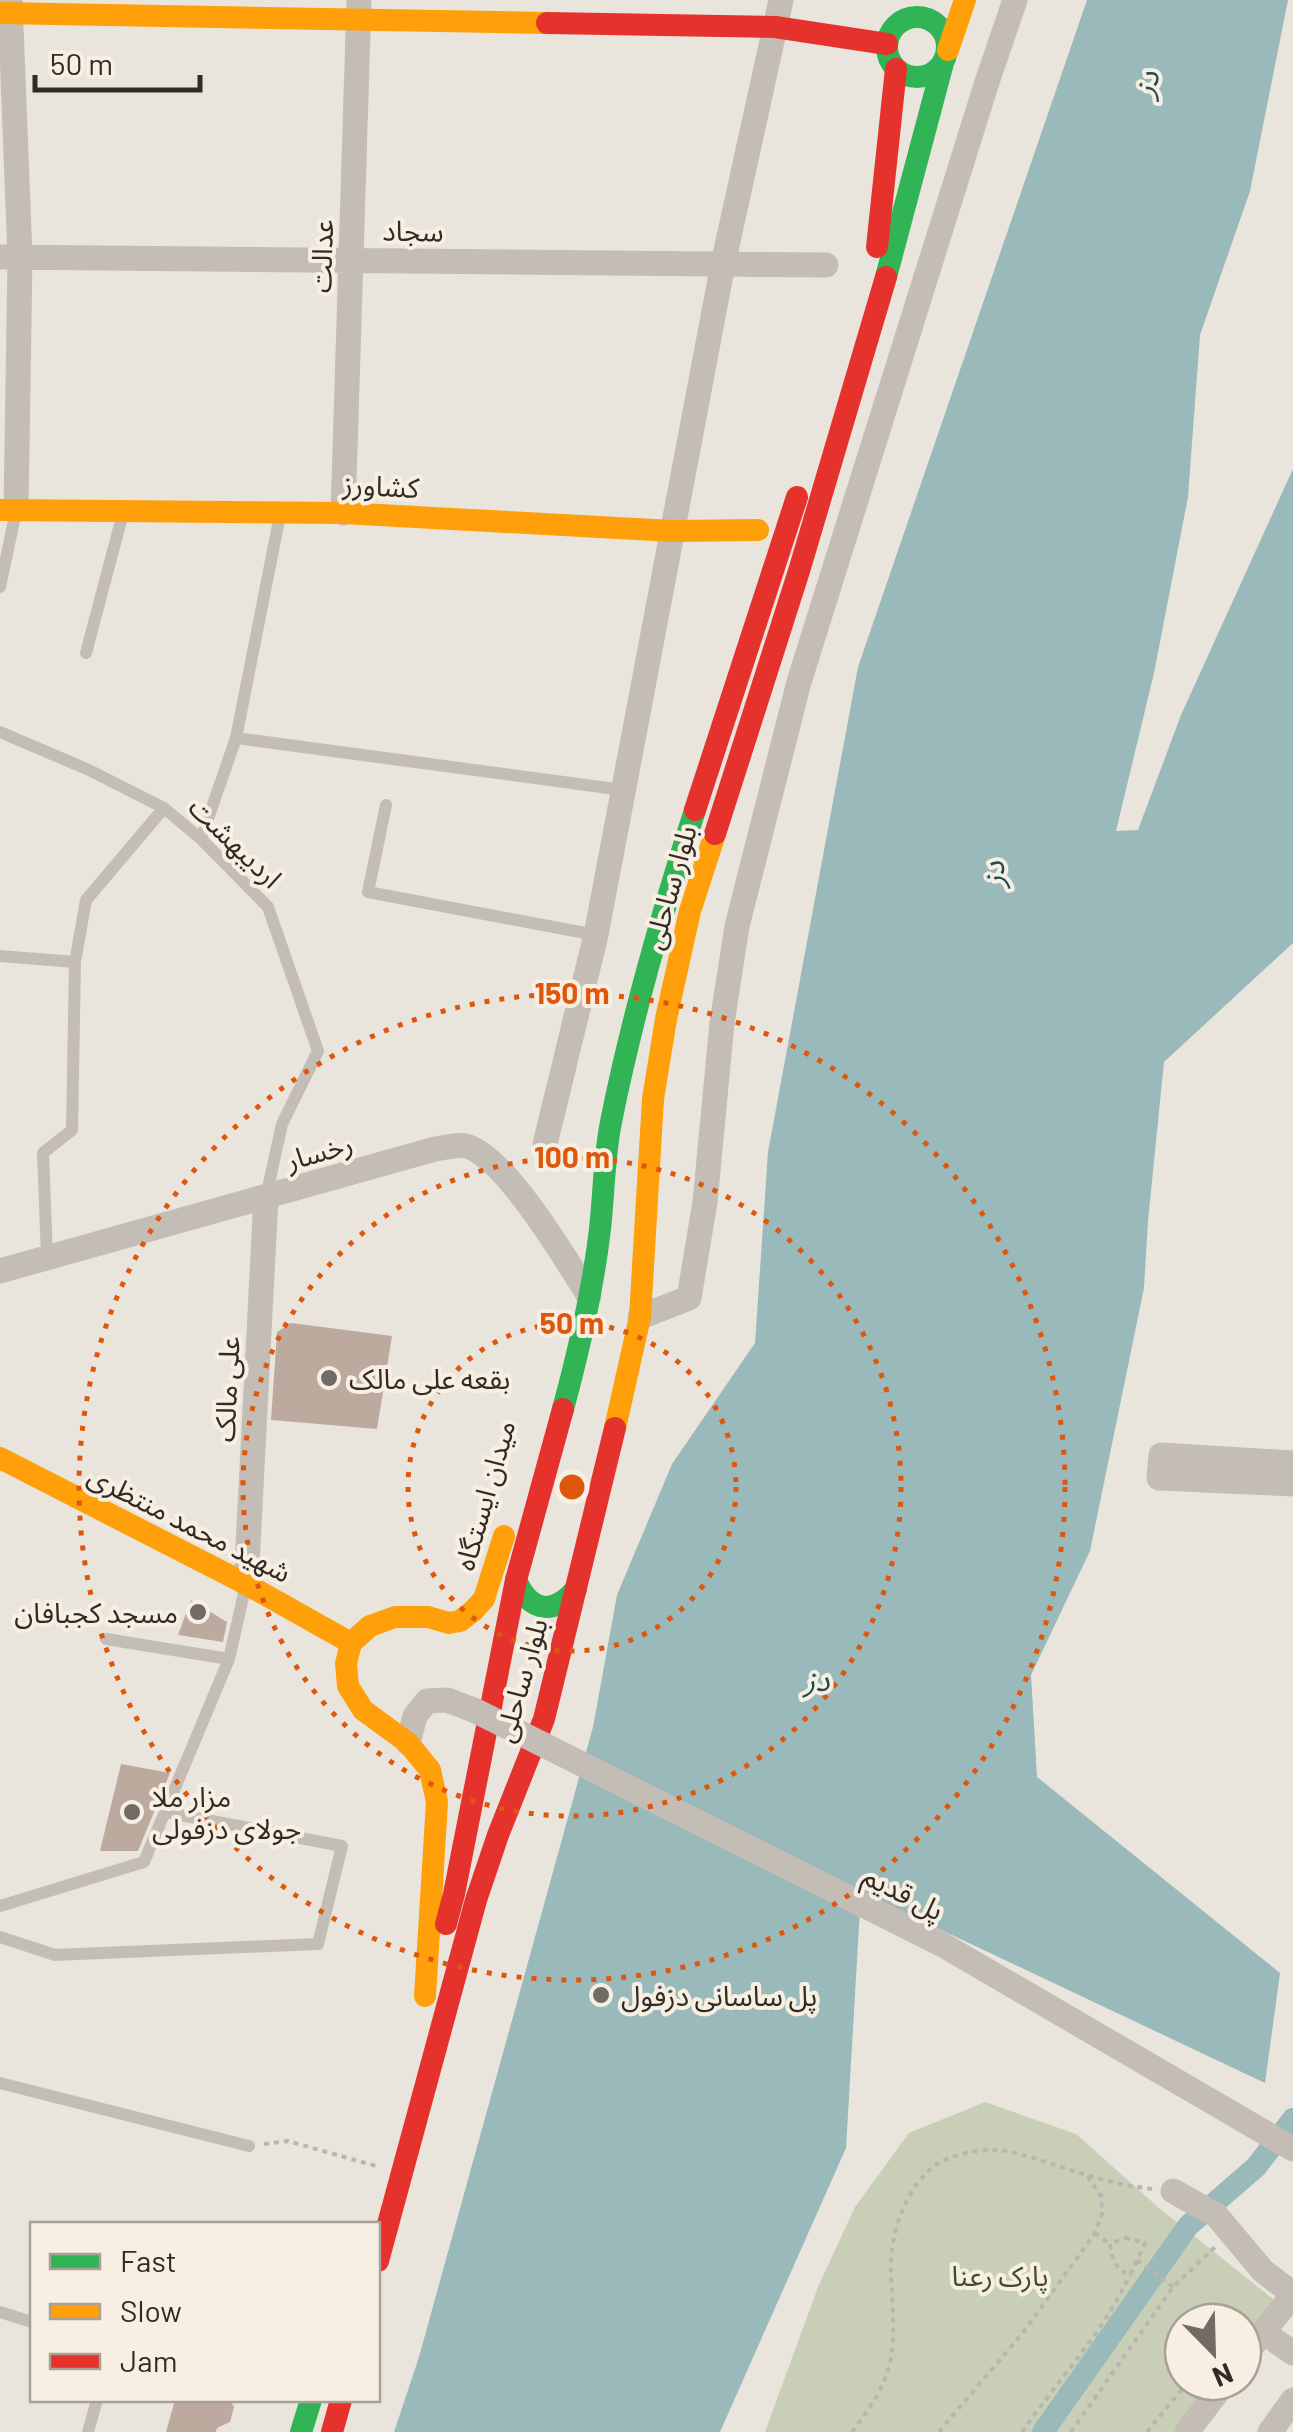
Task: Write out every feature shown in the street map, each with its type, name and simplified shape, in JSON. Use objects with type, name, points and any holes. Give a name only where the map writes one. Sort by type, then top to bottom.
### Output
[{"type":"main road","name":"بلوار ساحلی","points":[[380,2254],[476,1900],[544,1719],[640,1317],[653,1098],[690,912],[800,571],[892,261],[945,57],[965,0]]},
{"type":"main road","points":[[7,9],[359,10],[775,27],[887,44]]},
{"type":"main road","points":[[905,11],[938,25],[946,37],[945,57],[934,73],[921,78],[896,69],[888,58],[887,44],[905,11]]},
{"type":"main road","name":"بلوار ساحلی","points":[[408,1742],[430,1770],[438,1802],[423,2006],[454,1894],[516,1580],[590,1296],[610,1126],[636,1010],[666,900],[876,254],[896,69]]},
{"type":"main road","name":"کشاورز","points":[[8,510],[344,513],[672,531],[758,530]]},
{"type":"main road","points":[[610,1126],[632,1115],[652,1128]]},
{"type":"main road","points":[[544,1391],[590,1296]]},
{"type":"main road","name":"شهید محمد منتظری","points":[[0,1458],[246,1584],[350,1643]]},
{"type":"main road","name":"میدان ایستگاه","points":[[350,1643],[370,1626],[396,1617],[428,1617],[449,1623],[473,1612],[484,1599],[510,1516]]},
{"type":"main road","points":[[516,1580],[527,1600],[549,1608],[570,1598],[576,1589]]},
{"type":"main road","points":[[350,1643],[346,1664],[348,1686],[363,1710],[408,1742]]},
{"type":"main road","points":[[498,1671],[510,1656],[529,1652],[547,1660],[555,1678]]},
{"type":"main road","points":[[300,2432],[310,2402]]},
{"type":"main road","points":[[332,2432],[340,2402]]},
{"type":"street","points":[[546,1144],[596,935],[723,264],[781,0]]},
{"type":"street","points":[[640,1317],[689,1298],[705,1202],[722,1023],[736,926],[799,682],[1015,0]]},
{"type":"street","points":[[7,9],[8,510]]},
{"type":"street","name":"عدالت","points":[[344,513],[359,10]]},
{"type":"street","name":"سجاد","points":[[10,257],[826,265]]},
{"type":"street","name":"رخسار","points":[[0,1272],[435,1149],[464,1145],[486,1156],[515,1188],[590,1296]]},
{"type":"street","name":"علی مالک","points":[[246,1584],[266,1197]]},
{"type":"street","points":[[1293,1463],[1254,1471],[1293,1484]]},
{"type":"street","name":"پل قدیم","points":[[408,1742],[415,1716],[427,1701],[447,1700],[476,1711],[943,1944],[1293,2150]]},
{"type":"street","points":[[1172,2190],[1216,2216],[1263,2271],[1293,2294],[1263,2332],[1293,2353]]},
{"type":"street","points":[[1270,2432],[1293,2400]]},
{"type":"street","points":[[1188,2432],[1210,2402]]},
{"type":"lane","points":[[0,587],[8,510]]},
{"type":"lane","points":[[86,653],[124,511]]},
{"type":"lane","points":[[201,839],[236,738],[281,512]]},
{"type":"lane","name":"اردیبهشت","points":[[0,732],[164,808],[201,839],[268,907],[318,1051],[282,1124],[266,1197]]},
{"type":"lane","points":[[236,738],[623,790]]},
{"type":"lane","points":[[386,805],[368,892],[596,935]]},
{"type":"lane","points":[[48,1257],[43,1153],[72,1130],[76,962],[86,900],[164,808]]},
{"type":"lane","points":[[0,956],[76,962]]},
{"type":"lane","points":[[0,1906],[144,1862],[229,1659],[246,1584]]},
{"type":"lane","points":[[106,1639],[229,1659]]},
{"type":"lane","points":[[0,1938],[55,1954],[318,1944],[342,1846],[165,1812]]},
{"type":"lane","points":[[0,2082],[249,2146]]},
{"type":"lane","points":[[0,2312],[30,2321]]},
{"type":"lane","points":[[88,2432],[96,2402]]},
{"type":"path","points":[[249,2146],[288,2141],[378,2166]]},
{"type":"path","points":[[852,2432],[882,2391],[891,2358],[894,2236],[912,2192],[926,2172],[960,2155],[990,2150],[1020,2154],[1130,2187],[1172,2190]]},
{"type":"path","points":[[939,2432],[1026,2330],[1095,2234],[1102,2214],[1101,2196],[1086,2173]]},
{"type":"path","points":[[1071,2432],[1173,2287],[1232,2232]]},
{"type":"path","points":[[1095,2234],[1110,2244],[1121,2272],[1130,2275]]},
{"type":"path","points":[[1022,2432],[1113,2306],[1145,2243],[1124,2238],[1110,2244]]},
{"type":"path","points":[[1137,2260],[1173,2287]]},
{"type":"path","points":[[1147,2432],[1172,2402]]},
{"type":"green space","name":"پارک رعنا","points":[[985,2102],[1076,2134],[1158,2207],[1283,2307],[1263,2334],[1263,2302],[1163,2302],[1163,2402],[1211,2402],[1188,2432],[765,2432],[818,2287],[855,2207],[909,2133]]},
{"type":"water","name":"دز","points":[[1087,0],[1288,0],[1250,191],[1200,335],[1188,497],[1154,673],[1116,831],[1138,830],[1181,715],[1293,469],[1293,943],[1164,1062],[1144,1288],[1090,1551],[1031,1675],[1037,1777],[1280,1973],[1265,2083],[861,1892],[846,2148],[720,2432],[394,2432],[419,2357],[593,1727],[617,1595],[672,1464],[755,1343],[768,1152],[858,667]]},
{"type":"building","name":"بقعه علی مالک","points":[[291,1323],[392,1336],[377,1429],[271,1420],[277,1332]]},
{"type":"building","name":"مسجد کجبافان","points":[[191,1600],[227,1622],[223,1642],[178,1635]]},
{"type":"building","name":"مزار ملا جولای دزفولی","points":[[121,1764],[170,1773],[138,1851],[100,1851]]},
{"type":"building","points":[[174,2402],[231,2402],[234,2407],[230,2422],[216,2432],[166,2432]]},
{"type":"waterway","points":[[1043,2432],[1188,2226],[1256,2167],[1293,2119]]},
{"type":"traffic: fast","points":[[917,17],[938,26],[947,47],[938,68],[917,77],[896,68],[887,47],[896,26],[917,17]]},
{"type":"traffic: fast","points":[[886,277],[943,63]]},
{"type":"traffic: fast","points":[[563,1409],[594,1274],[607,1148],[619,1082],[695,810]]},
{"type":"traffic: fast","points":[[516,1580],[528,1599],[543,1607],[559,1603],[576,1589]]},
{"type":"traffic: fast","points":[[301,2432],[310,2402]]},
{"type":"traffic: slow","points":[[948,50],[965,0]]},
{"type":"traffic: slow","points":[[0,13],[547,23]]},
{"type":"traffic: slow","points":[[0,510],[343,513],[672,531],[758,530]]},
{"type":"traffic: slow","points":[[615,1428],[640,1317],[653,1099],[666,1019],[690,911],[715,834]]},
{"type":"traffic: slow","points":[[0,1458],[246,1584],[351,1643]]},
{"type":"traffic: slow","points":[[425,1996],[437,1802],[430,1770],[408,1743],[363,1710],[348,1686],[346,1664],[351,1643],[370,1626],[395,1617],[428,1617],[449,1623],[460,1621],[473,1611],[484,1599],[504,1536]]},
{"type":"traffic: jam","points":[[547,23],[775,27],[887,44]]},
{"type":"traffic: jam","points":[[877,247],[896,69]]},
{"type":"traffic: jam","points":[[715,834],[799,571],[886,277]]},
{"type":"traffic: jam","points":[[695,810],[797,497]]},
{"type":"traffic: jam","points":[[446,1924],[516,1580],[563,1409]]},
{"type":"traffic: jam","points":[[380,2254],[476,1900],[544,1719],[615,1428]]},
{"type":"traffic: jam","points":[[332,2432],[340,2402]]},
{"type":"place","name":"بقعه علی مالک","points":[[329,1378]]},
{"type":"place","name":"مسجد کجبافان","points":[[198,1612]]},
{"type":"place","name":"مزار ملا جولای دزفولی","points":[[132,1812]]},
{"type":"place","name":"پل ساسانی دزفول","points":[[601,1995]]}]
